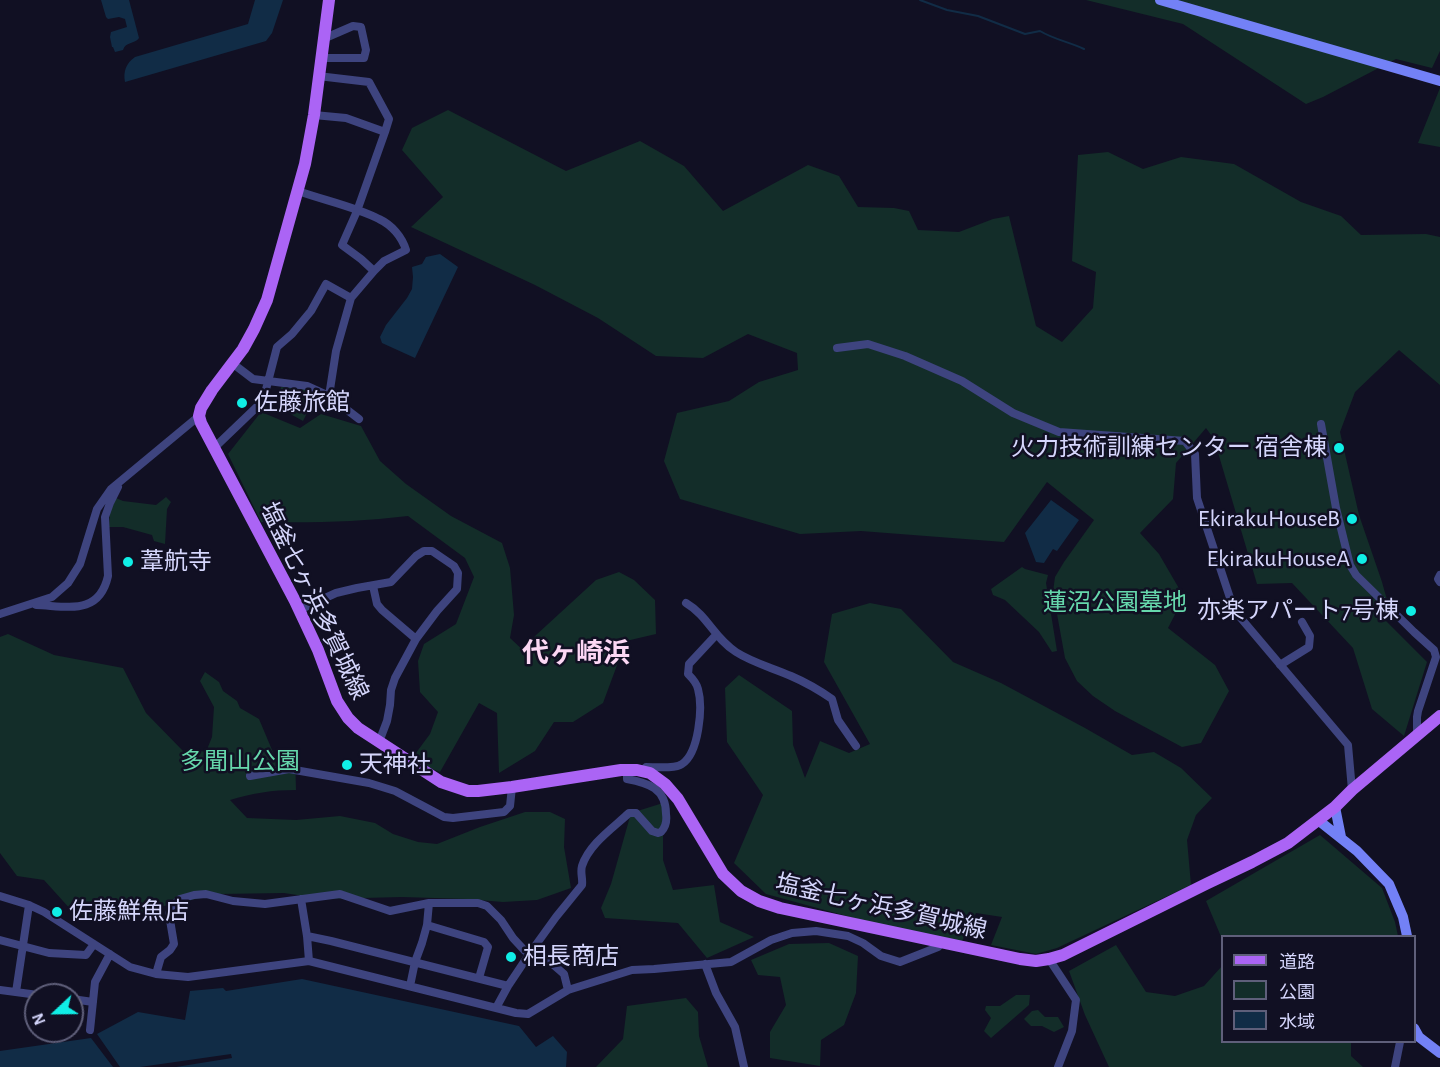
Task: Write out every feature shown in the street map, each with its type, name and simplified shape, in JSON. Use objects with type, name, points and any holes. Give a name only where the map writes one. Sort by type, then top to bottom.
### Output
[{"type":"main road","points":[[200,416],[201,408],[254,330],[267,300],[298,191],[314,115],[329,0]]},
{"type":"main road","name":"塩釜七ヶ浜多賀城線","points":[[200,416],[201,423],[299,610],[343,711],[358,728],[441,782],[468,791],[512,787],[627,769],[650,773],[678,799],[723,874],[753,899],[780,908],[1020,959],[1036,961],[1063,955],[1288,843],[1335,807],[1440,716]]},
{"type":"street","points":[[1160,0],[1440,81]]},
{"type":"street","points":[[321,58],[364,58],[366,50],[361,27],[353,26],[323,39]]},
{"type":"street","points":[[318,76],[369,82],[390,119],[357,211],[342,245],[374,271]]},
{"type":"street","points":[[314,115],[346,118],[385,132]]},
{"type":"street","points":[[298,191],[380,219],[403,239],[406,250],[384,261],[351,298],[336,351],[329,396]]},
{"type":"street","points":[[214,448],[263,401],[277,347],[292,334],[311,311],[326,284],[351,298]]},
{"type":"street","points":[[837,348],[868,344],[905,356],[962,381],[1013,413],[1059,432],[1185,441],[1195,454],[1197,498],[1234,610],[1348,745],[1352,790]]},
{"type":"street","points":[[232,363],[253,379],[307,386],[329,396],[359,419]]},
{"type":"street","points":[[0,614],[51,597],[68,583],[80,564],[97,509],[111,489],[200,416]]},
{"type":"street","points":[[1321,424],[1336,508],[1350,565],[1356,574],[1436,654],[1418,711],[1418,735]]},
{"type":"street","points":[[32,605],[81,606],[91,603],[101,595],[108,576],[105,517],[122,480]]},
{"type":"street","points":[[299,610],[336,593],[391,582],[416,556],[424,551],[432,551],[454,566],[458,573],[458,590],[416,639],[395,678],[387,721],[379,742]]},
{"type":"street","points":[[1440,575],[1438,579],[1440,582]]},
{"type":"street","points":[[373,586],[377,604],[416,639]]},
{"type":"street","points":[[686,603],[697,609],[708,621],[716,635],[735,651],[753,661],[792,676],[832,699],[838,720],[856,746]]},
{"type":"street","points":[[1280,665],[1310,647],[1310,636],[1302,622]]},
{"type":"street","points":[[641,771],[646,767],[680,766],[688,759],[699,732],[698,688],[688,674],[689,664],[716,635]]},
{"type":"street","points":[[250,776],[289,769],[369,783],[395,791],[444,817],[453,818],[504,812],[510,806],[512,787]]},
{"type":"street","points":[[496,1008],[530,953],[582,885],[581,874],[587,854],[603,837],[629,813],[636,813],[656,833],[664,830],[666,813],[662,795],[643,782],[627,778],[627,769]]},
{"type":"street","points":[[1335,807],[1341,837]]},
{"type":"street","points":[[1318,820],[1358,851],[1389,884],[1403,917],[1407,935]]},
{"type":"street","points":[[156,974],[161,957],[174,944],[169,914],[171,907],[180,899],[206,894],[233,901],[265,904],[340,894],[390,912],[429,903],[478,903],[487,906],[525,951],[549,961],[564,974],[568,990]]},
{"type":"street","points":[[0,896],[44,912],[130,967],[156,974],[188,977],[309,961],[516,1013],[528,1014],[568,990],[632,970],[731,962],[771,940],[792,933],[816,931],[848,936],[881,956],[900,962],[938,947],[941,943]]},
{"type":"street","points":[[301,898],[308,936],[309,961]]},
{"type":"street","points":[[410,986],[427,925],[429,903]]},
{"type":"street","points":[[16,992],[29,905]]},
{"type":"street","points":[[427,925],[484,942],[488,947],[479,978]]},
{"type":"street","points":[[308,936],[508,986]]},
{"type":"street","points":[[0,940],[49,953],[86,955],[94,944]]},
{"type":"street","points":[[90,1030],[95,982],[110,954]]},
{"type":"street","points":[[1049,959],[1076,1000],[1072,1031],[1059,1067]]},
{"type":"street","points":[[705,964],[716,993],[735,1027],[744,1067]]},
{"type":"street","points":[[0,990],[24,993]]},
{"type":"street","points":[[84,1001],[93,1002]]},
{"type":"street","points":[[1416,1032],[1419,1038],[1440,1053]]},
{"type":"street","points":[[1395,1067],[1400,1043]]},
{"type":"green space","points":[[1086,0],[1440,0],[1440,51],[1432,68],[1396,59],[1306,104],[1183,24]]},
{"type":"green space","points":[[1440,88],[1440,147],[1418,143]]},
{"type":"green space","name":"蓮沼公園墓地","points":[[448,110],[566,171],[640,141],[684,166],[723,211],[808,165],[839,176],[858,207],[894,208],[909,211],[918,230],[959,232],[993,219],[1009,216],[1036,326],[1062,342],[1093,308],[1096,272],[1072,261],[1078,155],[1108,152],[1143,169],[1181,157],[1234,164],[1301,202],[1341,216],[1361,235],[1426,234],[1440,237],[1440,385],[1399,350],[1355,392],[1340,432],[1359,515],[1389,607],[1382,617],[1427,662],[1404,736],[1372,709],[1353,648],[1292,583],[1257,584],[1214,439],[1206,428],[1176,463],[1173,499],[1140,533],[1159,554],[1184,597],[1168,628],[1215,665],[1229,691],[1201,743],[1182,747],[1115,711],[1093,696],[1077,681],[1065,658],[1053,592],[1055,577],[1094,520],[1047,482],[1004,542],[861,531],[800,534],[680,499],[664,461],[677,413],[729,401],[759,382],[798,370],[797,353],[748,334],[703,358],[656,356],[598,318],[535,285],[411,227],[443,197],[402,150],[412,128]]},
{"type":"green space","points":[[281,387],[302,388],[317,393],[303,421],[285,411],[289,401],[279,397]]},
{"type":"green space","points":[[261,412],[300,428],[321,414],[361,426],[380,461],[406,484],[451,516],[502,543],[510,568],[514,615],[510,638],[525,652],[535,636],[596,580],[619,572],[634,580],[655,600],[656,634],[626,641],[603,703],[573,722],[554,722],[535,751],[499,773],[497,713],[479,703],[440,772],[410,761],[430,734],[438,712],[420,692],[418,661],[424,644],[456,624],[474,577],[465,558],[408,516],[335,522],[261,522],[228,454]]},
{"type":"green space","points":[[166,497],[171,502],[167,509],[165,544],[154,541],[152,535],[123,527],[109,527],[110,511],[116,498],[156,505]]},
{"type":"green space","points":[[1022,567],[1048,575],[1046,583],[1057,651],[1052,652],[1039,632],[1005,600],[993,595],[991,589]]},
{"type":"green space","points":[[870,603],[901,609],[953,662],[1001,683],[1132,755],[1154,752],[1181,768],[1212,798],[1196,815],[1187,840],[1191,885],[1057,948],[1036,954],[991,945],[1002,917],[976,913],[961,943],[905,932],[766,894],[734,863],[763,795],[727,742],[725,688],[739,675],[792,711],[793,745],[805,778],[820,741],[849,753],[870,744],[824,662],[832,614]]},
{"type":"green space","name":"多聞山公園","points":[[8,634],[54,655],[123,668],[146,713],[183,751],[191,749],[206,752],[212,737],[214,707],[200,681],[205,672],[219,682],[223,691],[237,701],[240,708],[259,719],[275,757],[295,755],[296,790],[263,792],[230,800],[247,818],[296,820],[340,816],[375,823],[393,834],[418,842],[437,844],[525,812],[550,812],[565,819],[564,847],[571,888],[537,900],[503,902],[402,897],[323,899],[284,893],[219,894],[155,908],[123,921],[93,922],[72,911],[44,880],[17,876],[0,853],[0,637]]},
{"type":"green space","points":[[663,803],[663,860],[673,890],[714,885],[720,922],[754,937],[707,958],[678,923],[605,918],[601,908],[611,884],[631,813]]},
{"type":"green space","points":[[1320,835],[1382,888],[1398,935],[1221,937],[1206,901]]},
{"type":"green space","points":[[829,943],[858,956],[856,993],[844,1025],[821,1040],[820,1066],[770,1058],[770,1032],[786,1005],[780,977],[758,975],[751,960],[789,944]]},
{"type":"green space","points":[[1116,945],[1146,992],[1175,996],[1204,986],[1221,967],[1221,1043],[1351,1043],[1351,1056],[1363,1067],[1109,1067],[1085,1015],[1069,971]]},
{"type":"green space","points":[[1016,995],[1030,995],[1029,1005],[991,1038],[984,1031],[991,1018],[985,1010],[986,1006],[1000,1006]]},
{"type":"green space","points":[[686,998],[698,1012],[699,1036],[708,1067],[596,1067],[623,1039],[627,1006]]},
{"type":"green space","points":[[1038,1010],[1045,1017],[1058,1017],[1064,1027],[1054,1032],[1042,1026],[1031,1026],[1024,1019],[1032,1011]]},
{"type":"water","points":[[101,0],[129,0],[139,38],[123,50],[115,52],[110,37],[111,32],[127,27],[125,19],[119,17],[108,19]]},
{"type":"water","points":[[255,0],[283,0],[272,33],[266,41],[125,82],[126,68],[135,57],[248,24]]},
{"type":"water","points":[[440,254],[458,267],[415,358],[382,343],[380,337],[412,289],[412,267],[422,264],[426,257]]},
{"type":"water","points":[[1051,500],[1079,520],[1057,551],[1053,549],[1044,563],[1036,562],[1025,533]]},
{"type":"water","points":[[302,979],[519,1026],[536,1047],[553,1036],[567,1052],[566,1067],[176,1067],[232,1058],[231,1054],[140,1067],[120,1067],[97,1034],[138,1012],[185,1020],[190,991],[223,988],[226,991]]},
{"type":"water","points":[[91,1038],[113,1067],[0,1067],[0,1051],[56,1043],[84,1043],[84,1039]]},
{"type":"waterway","points":[[920,0],[947,10],[978,16],[1025,34],[1040,31],[1084,49]]},
{"type":"place","name":"佐藤旅館","points":[[242,403]]},
{"type":"place","name":"火力技術訓練センター 宿舎棟","points":[[1339,448]]},
{"type":"place","name":"EkirakuHouseB","points":[[1352,519]]},
{"type":"place","name":"EkirakuHouseA","points":[[1362,559]]},
{"type":"place","name":"葦航寺","points":[[128,562]]},
{"type":"place","name":"亦楽アパート7号棟","points":[[1411,611]]},
{"type":"place","name":"天神社","points":[[347,765]]},
{"type":"place","name":"佐藤鮮魚店","points":[[57,912]]},
{"type":"place","name":"相長商店","points":[[511,957]]},
{"type":"district","name":"代ヶ崎浜","points":[[576,654]]}]
